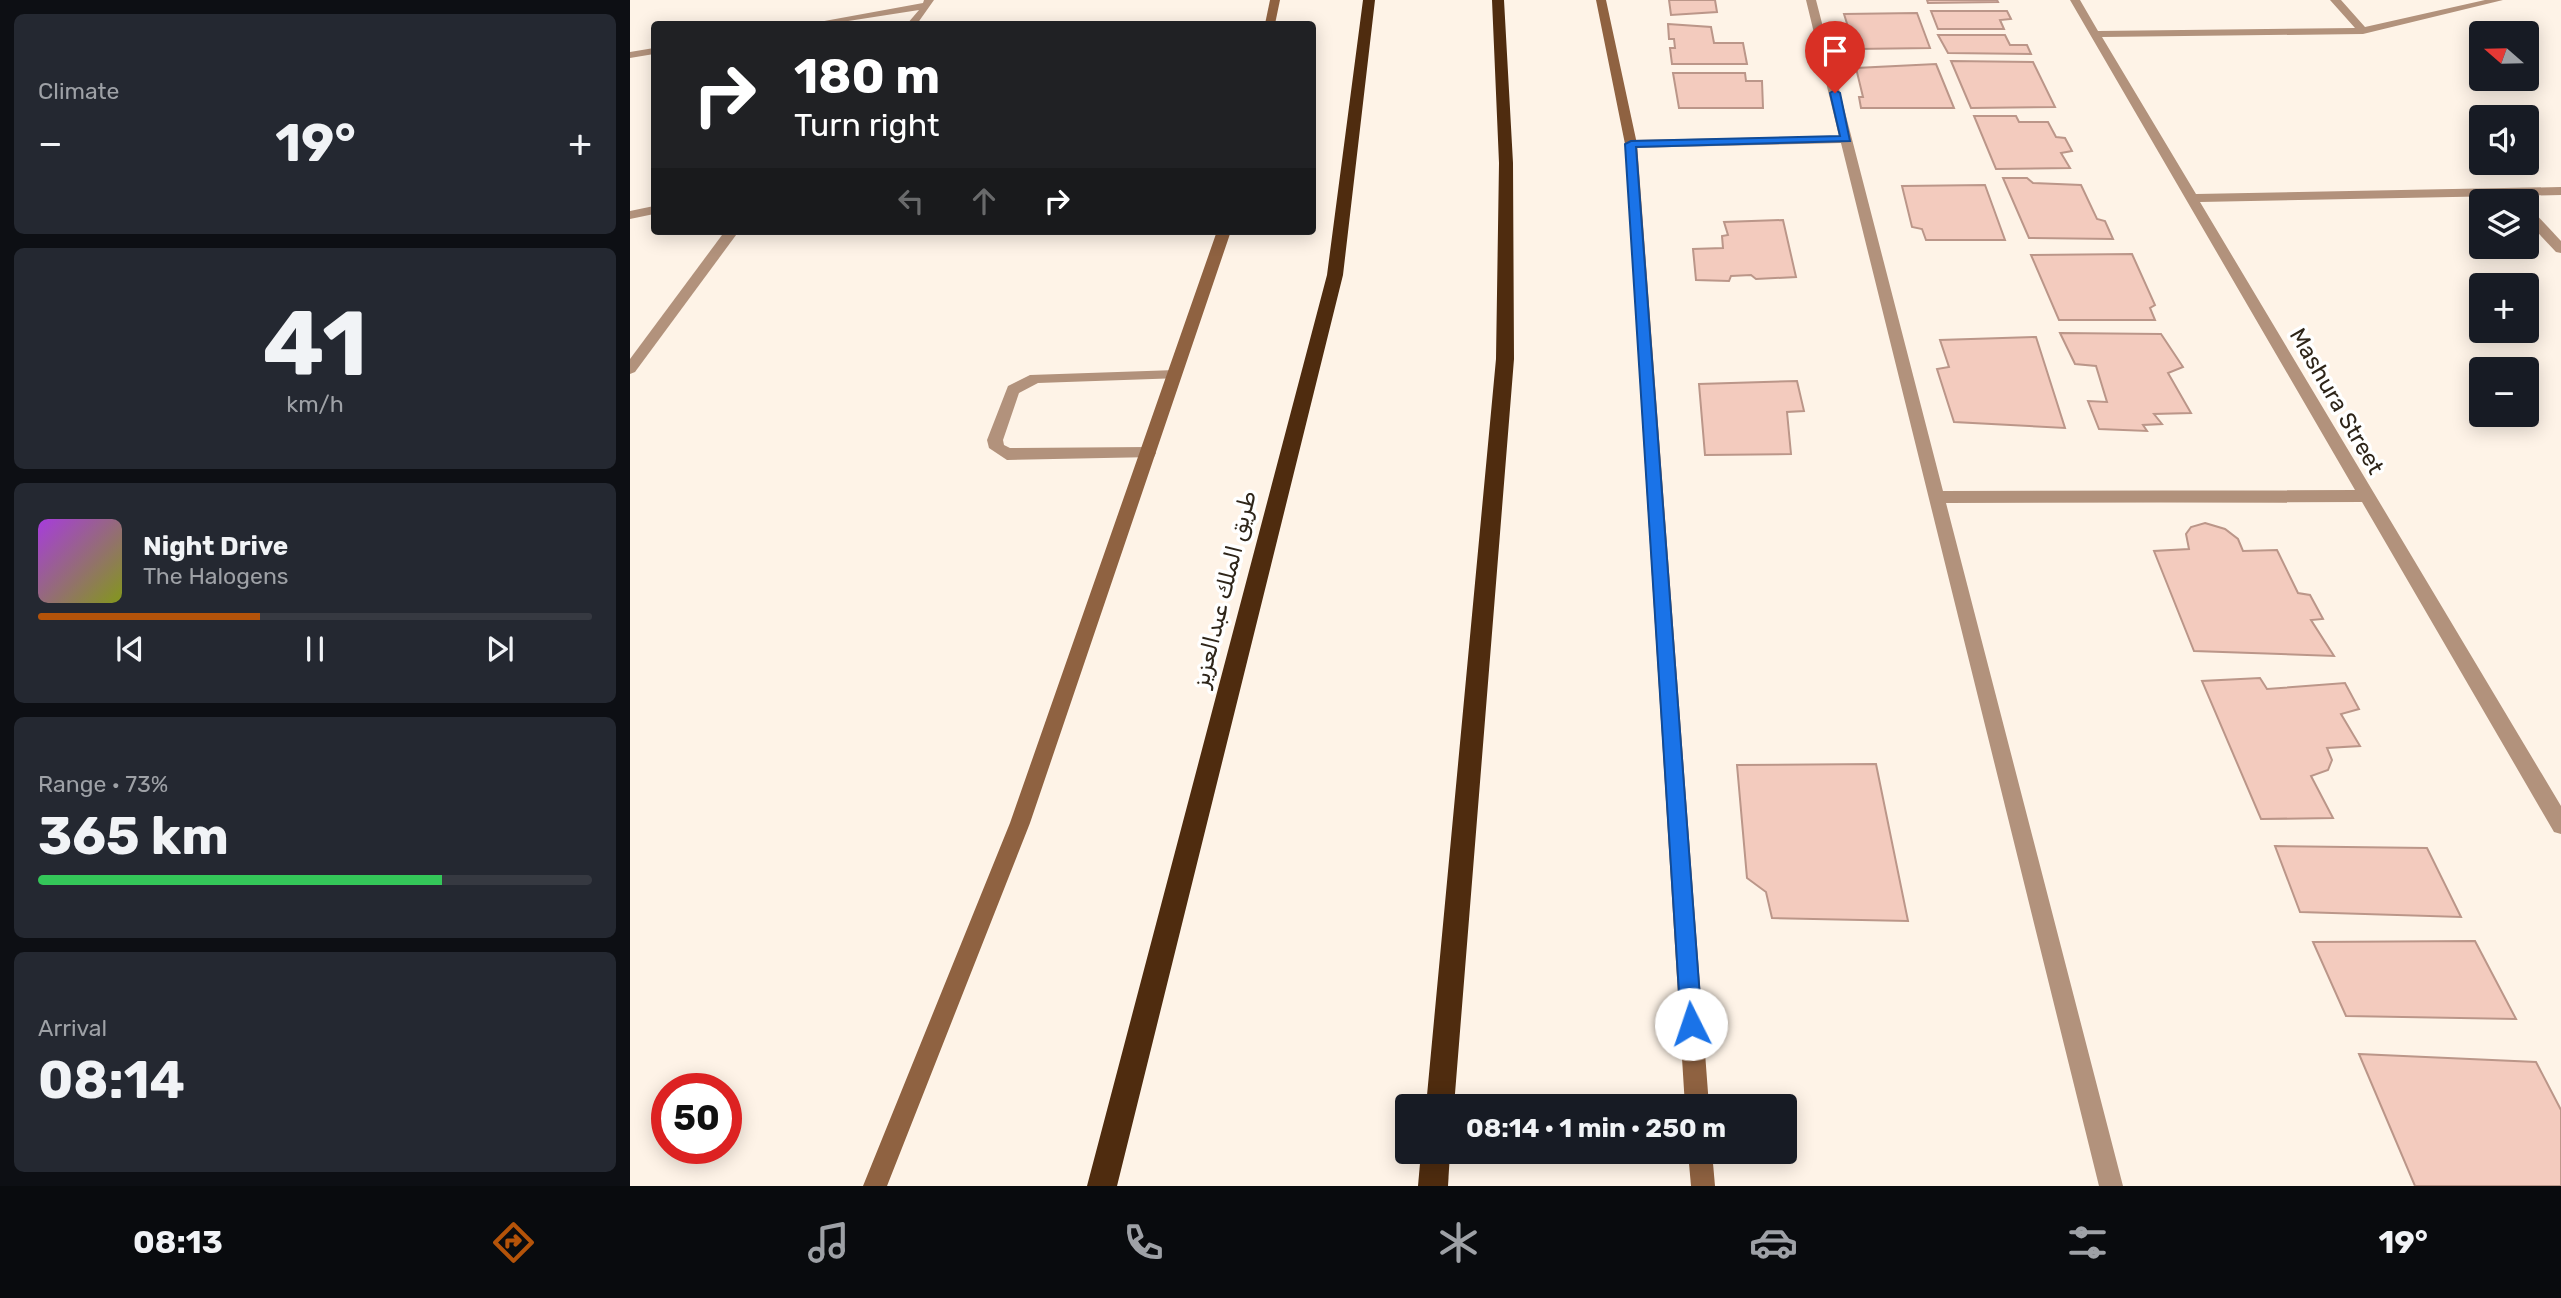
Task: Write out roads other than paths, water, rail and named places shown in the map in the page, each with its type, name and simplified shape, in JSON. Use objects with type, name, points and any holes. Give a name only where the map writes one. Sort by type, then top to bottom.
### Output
[{"type":"highway","name":"طريق الملك عبدالعزيز","points":[[1102,1186],[1335,275],[1369,0]]},
{"type":"highway","points":[[1441,1094],[1505,359],[1506,163],[1498,0]]},
{"type":"highway","points":[[1433,1186],[1435,1164]]},
{"type":"main road","points":[[1271,21],[1275,0]]},
{"type":"main road","points":[[1601,0],[1631,144],[1696,1094]]},
{"type":"main road","points":[[875,1186],[1020,823],[1223,235]]},
{"type":"main road","points":[[1701,1164],[1703,1186]]},
{"type":"street","points":[[1811,0],[2111,1186]]},
{"type":"street","name":"Mashura Street","points":[[2075,0],[2561,825]]},
{"type":"street","points":[[2335,0],[2363,31]]},
{"type":"street","points":[[2095,34],[2363,31],[2498,0]]},
{"type":"street","points":[[830,21],[929,3]]},
{"type":"street","points":[[914,21],[929,3]]},
{"type":"street","points":[[630,55],[651,52]]},
{"type":"street","points":[[1631,144],[1846,139]]},
{"type":"street","points":[[2539,194],[2561,191]]},
{"type":"street","points":[[2192,198],[2469,197]]},
{"type":"street","points":[[630,215],[651,211]]},
{"type":"street","points":[[2539,226],[2561,249]]},
{"type":"street","points":[[630,369],[729,235]]},
{"type":"street","points":[[1148,453],[1007,454],[997,447],[995,440],[1013,390],[1035,378],[1176,374]]},
{"type":"street","points":[[1937,497],[2367,496]]}]
